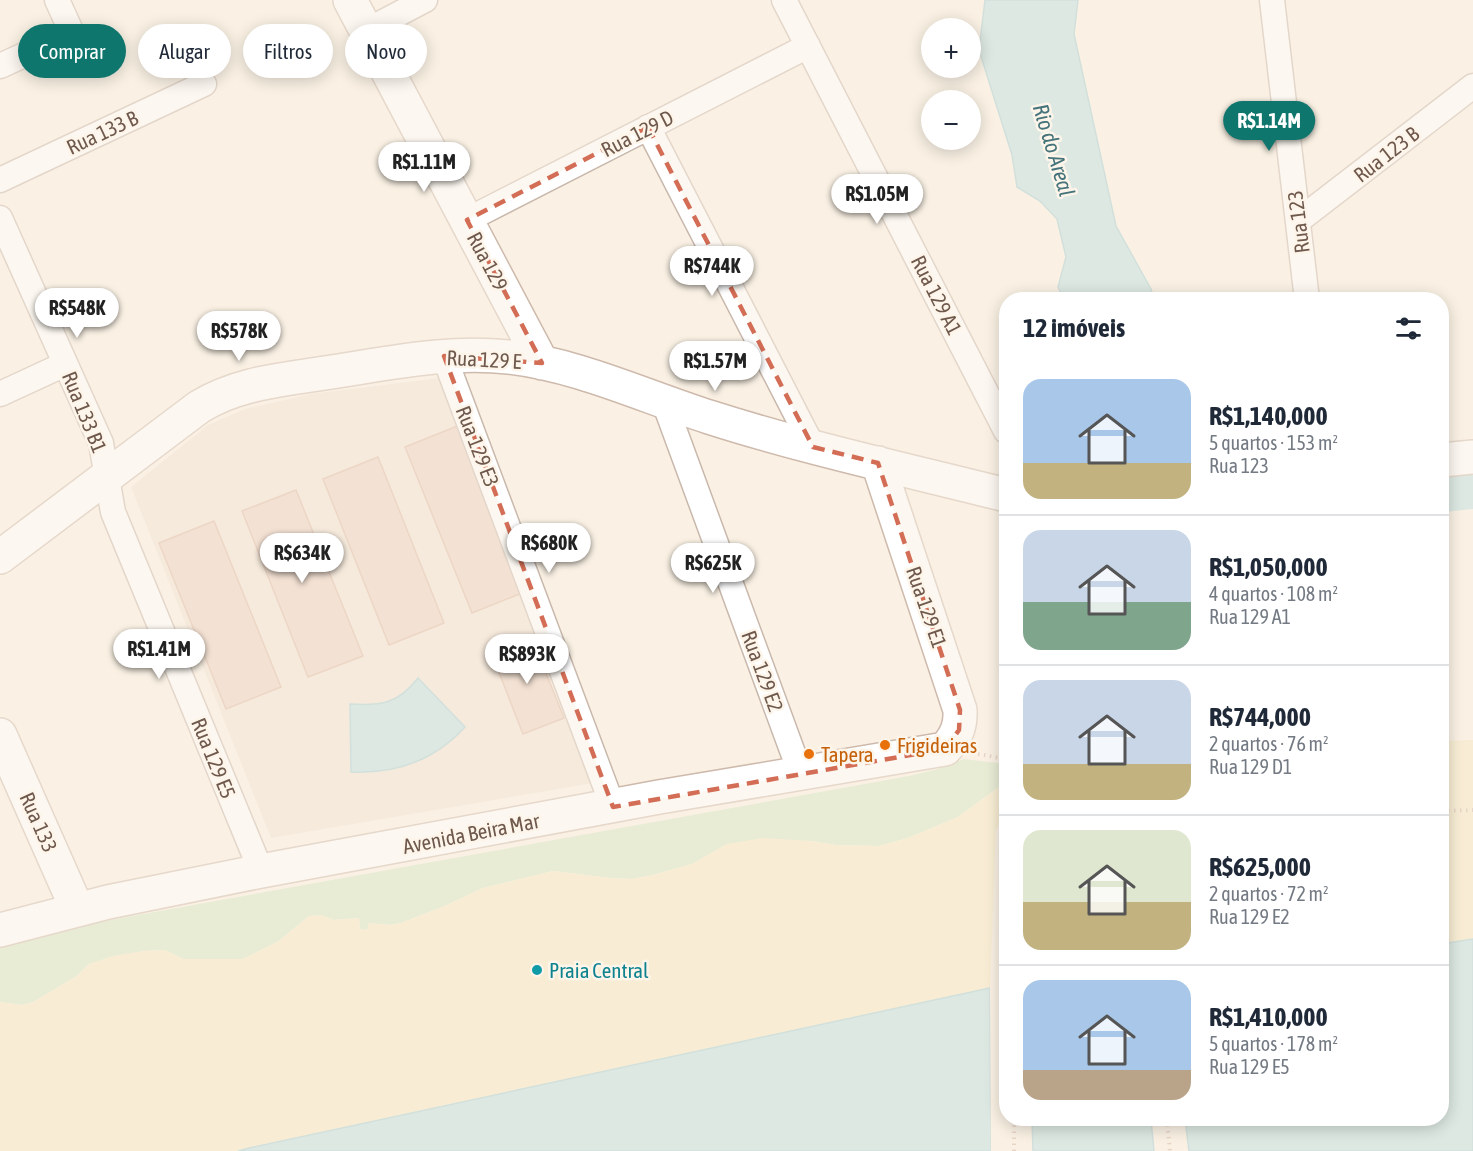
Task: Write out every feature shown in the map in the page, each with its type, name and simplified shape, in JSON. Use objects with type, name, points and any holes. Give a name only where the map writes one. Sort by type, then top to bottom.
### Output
[{"type":"main road","name":"Rua 129","points":[[350,0],[362,24]]},
{"type":"main road","name":"Rua 129","points":[[391,78],[542,363]]},
{"type":"main road","name":"Rua 129 E","points":[[0,557],[214,398],[255,384],[444,356],[485,355],[542,363],[583,374],[709,417],[813,447],[999,493]]},
{"type":"main road","points":[[1449,459],[1473,457]]},
{"type":"main road","name":"Rua 129 E1","points":[[878,463],[960,710],[961,720],[958,730],[953,741],[945,749]]},
{"type":"main road","name":"Rua 133","points":[[0,735],[77,909]]},
{"type":"main road","name":"Avenida Beira Mar","points":[[0,930],[77,909],[261,871],[800,772],[945,749]]},
{"type":"street","points":[[0,66],[72,33],[57,0]]},
{"type":"street","points":[[379,24],[425,0]]},
{"type":"street","name":"Rua 129 A1","points":[[784,0],[999,417]]},
{"type":"street","name":"Rua 123","points":[[1278,4],[1306,292]]},
{"type":"street","name":"Rua 129 D","points":[[467,220],[808,46]]},
{"type":"street","name":"Rua 133 B","points":[[0,180],[204,84]]},
{"type":"street","name":"Rua 123 B","points":[[1298,221],[1473,86]]},
{"type":"street","points":[[648,127],[813,447]]},
{"type":"street","name":"Rua 133 B1","points":[[0,218],[101,443],[108,475]]},
{"type":"street","name":"Rua 129 E3","points":[[444,356],[613,807]]},
{"type":"street","points":[[0,394],[65,364]]},
{"type":"street","name":"Rua 129 E2","points":[[664,402],[800,772]]},
{"type":"street","name":"Rua 129 E5","points":[[108,475],[113,512],[261,871]]},
{"type":"path","points":[[1449,811],[1473,810]]},
{"type":"path","points":[[1014,1126],[1014,1151]]},
{"type":"path","points":[[1168,1126],[1170,1151]]},
{"type":"highlighted area","points":[[648,127],[813,447],[878,463],[960,710],[959,730],[945,749],[613,807],[444,356],[542,363],[467,220]]},
{"type":"shaded area","points":[[440,378],[599,782],[271,838],[131,487],[208,425],[245,409],[310,394]]},
{"type":"green space","points":[[964,759],[999,763],[999,787],[958,817],[908,838],[879,846],[836,845],[811,841],[727,844],[692,864],[632,879],[553,871],[483,888],[401,923],[390,925],[369,923],[367,930],[360,929],[359,918],[334,920],[320,915],[309,916],[279,941],[243,959],[183,959],[165,950],[143,951],[89,964],[77,976],[33,1002],[22,1005],[0,1002],[0,946],[88,924],[938,769]]},
{"type":"sand","points":[[1473,740],[1473,939],[1449,943],[1449,741]]},
{"type":"sand","name":"Praia Central","points":[[999,787],[990,988],[238,1151],[0,1151],[0,1002],[22,1005],[33,1002],[77,976],[89,964],[113,956],[165,950],[183,959],[243,959],[279,941],[309,916],[320,915],[334,920],[359,918],[360,929],[367,930],[369,923],[390,925],[401,923],[483,888],[553,871],[632,879],[692,864],[727,844],[763,838],[836,845],[879,846],[908,838],[958,817]]},
{"type":"water","name":"Rio do Areal","points":[[985,0],[1078,0],[1074,34],[1116,226],[1152,292],[1060,292],[1058,287],[1066,257],[1057,219],[1040,201],[1017,187],[1012,155],[981,56]]},
{"type":"water","points":[[418,678],[465,727],[441,748],[414,763],[384,770],[351,772],[350,704],[388,702],[411,687]]},
{"type":"water","points":[[1473,939],[1473,1151],[1189,1151],[1186,1126],[1449,1126],[1449,943]]},
{"type":"water","points":[[990,988],[991,1151],[238,1151],[249,1148]]},
{"type":"water","points":[[1032,1126],[1152,1126],[1154,1151],[1033,1151]]},
{"type":"pier","points":[[990,985],[993,988],[994,1151],[991,1151]]},
{"type":"building","points":[[460,425],[527,591],[472,613],[405,447]]},
{"type":"building","points":[[378,457],[444,623],[389,645],[323,479]]},
{"type":"building","points":[[296,490],[363,656],[308,677],[242,511]]},
{"type":"building","points":[[214,521],[281,687],[226,709],[159,543]]},
{"type":"building","points":[[531,636],[564,718],[523,734],[491,652]]},
{"type":"waterway","points":[[1449,488],[1473,486]]},
{"type":"place","name":"Frigideiras","points":[[885,745]]},
{"type":"place","name":"Tapera","points":[[809,754]]},
{"type":"place","name":"Praia Central","points":[[537,970]]}]
